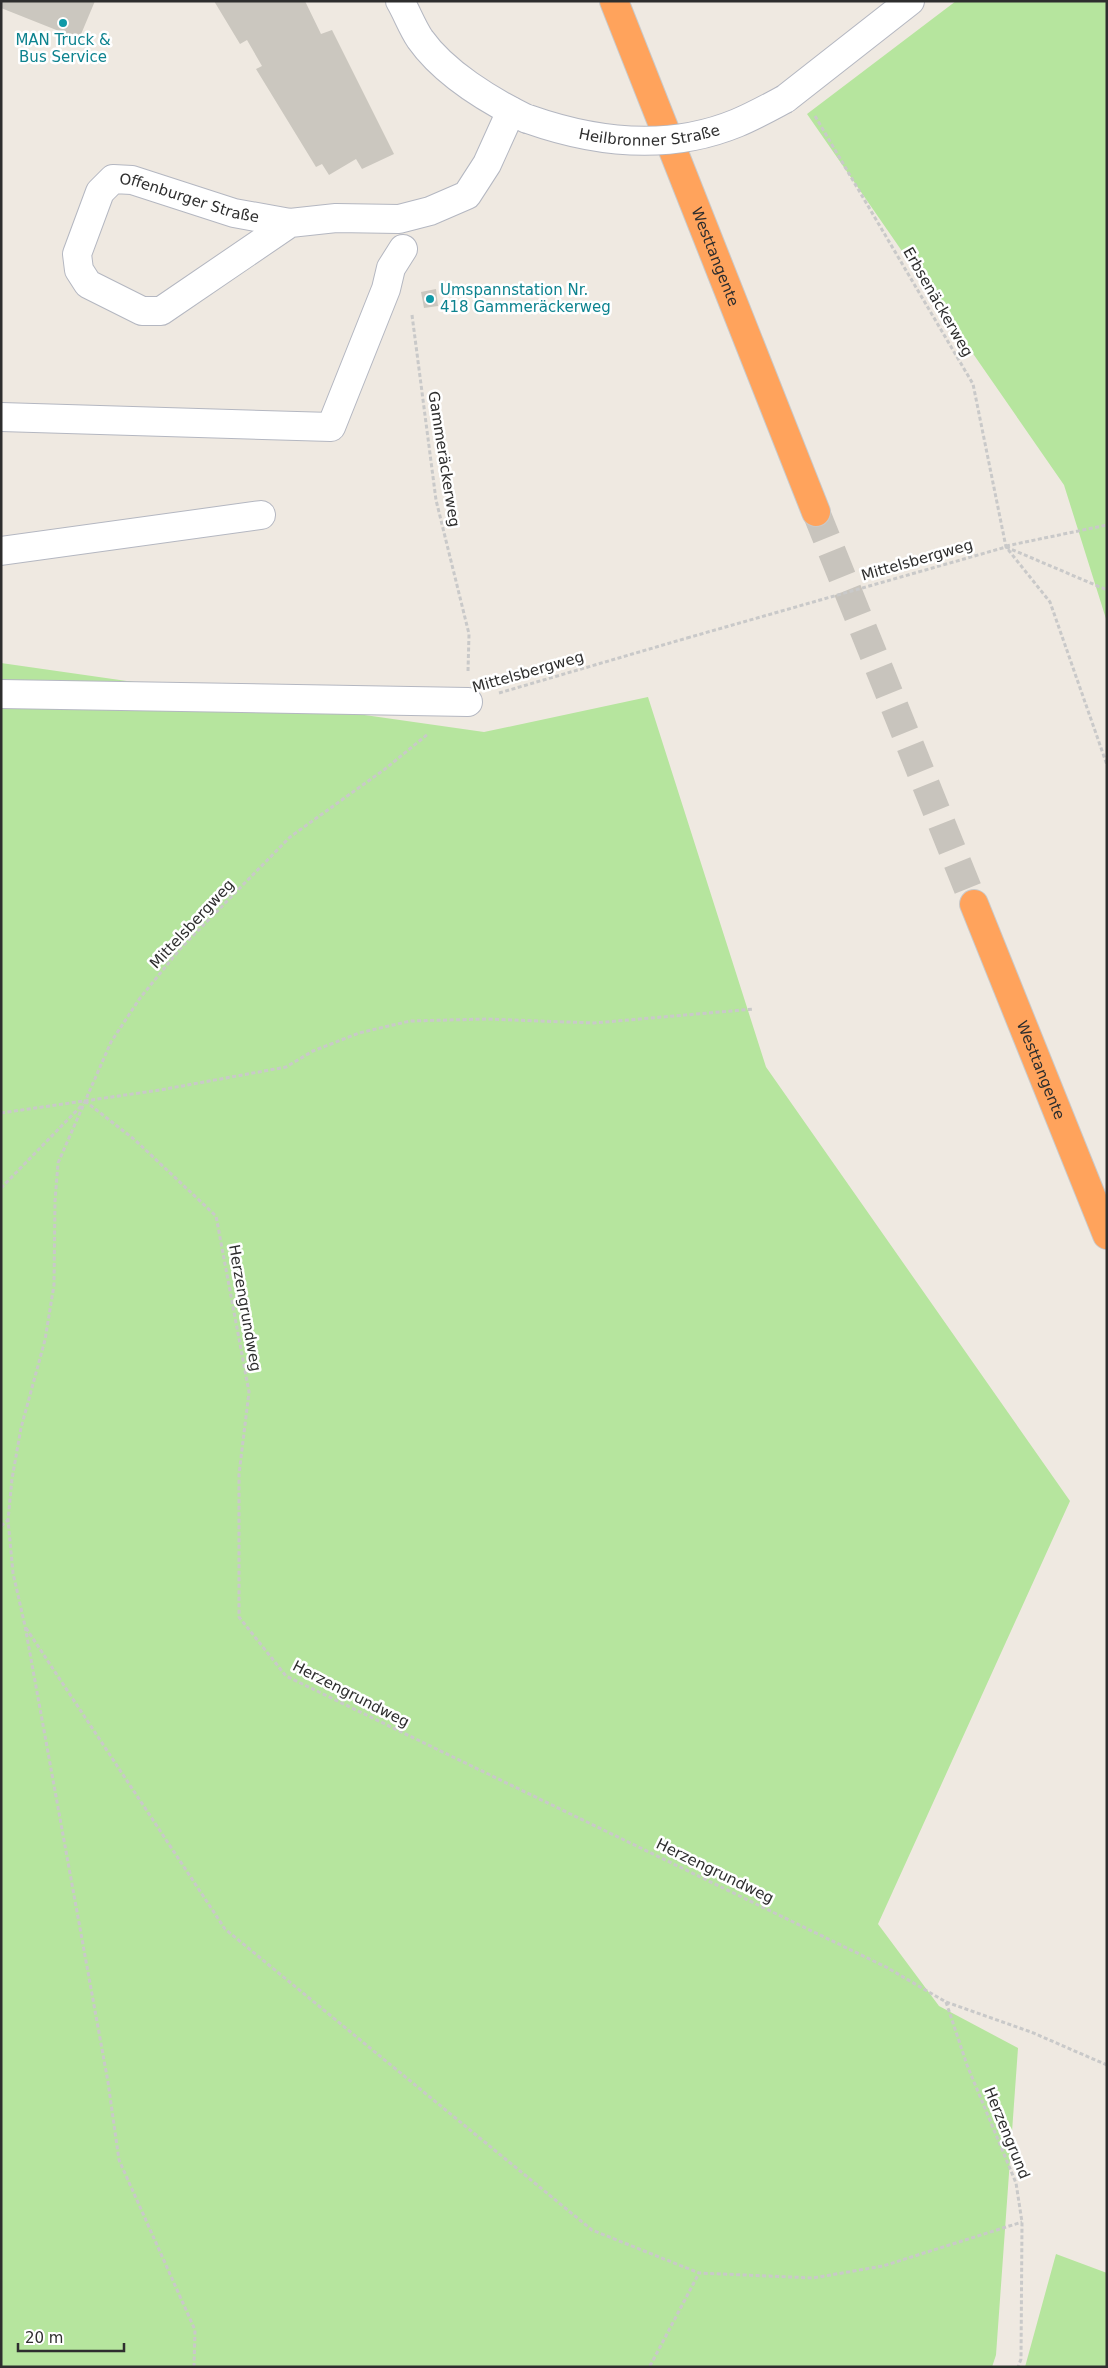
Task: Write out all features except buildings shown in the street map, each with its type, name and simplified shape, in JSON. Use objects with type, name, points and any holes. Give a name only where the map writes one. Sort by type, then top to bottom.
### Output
[{"type":"highway","name":"Westtangente","points":[[614,1],[816,512]]},
{"type":"highway","name":"Westtangente","points":[[974,904],[1107,1235]]},
{"type":"street","name":"Heilbronner Straße","points":[[400,1],[421,39],[450,70],[482,94],[520,115],[560,130],[596,138],[632,141],[668,140],[704,133],[737,123],[793,94],[910,1]]},
{"type":"street","name":"Offenburger Straße","points":[[290,223],[161,311],[142,310],[88,284],[79,270],[77,254],[100,192],[113,179],[132,180],[234,213],[290,223],[336,218],[399,219],[430,211],[467,195],[520,115]]},
{"type":"street","points":[[1,417],[331,428],[386,289],[391,268],[403,249]]},
{"type":"street","points":[[1,550],[261,515]]},
{"type":"street","points":[[1,694],[468,702]]},
{"type":"path","name":"Erbsenäckerweg","points":[[793,94],[973,384],[1006,547]]},
{"type":"path","name":"Gammeräckerweg","points":[[410,307],[436,500],[470,634],[468,702]]},
{"type":"path","name":"Mittelsbergweg","points":[[468,702],[1006,547],[1107,525]]},
{"type":"path","points":[[1006,547],[1107,590]]},
{"type":"path","points":[[1006,547],[1050,602],[1107,765]]},
{"type":"path","name":"Mittelsbergweg","points":[[194,2367],[195,2330],[119,2160],[108,2082],[26,1626],[13,1573],[8,1520],[21,1428],[45,1340],[54,1285],[55,1201],[58,1163],[111,1042],[140,998],[180,949],[290,837],[385,769],[430,732]]},
{"type":"path","points":[[1,1113],[85,1101],[286,1067],[313,1051],[360,1033],[410,1021],[487,1019],[594,1023],[754,1009]]},
{"type":"path","points":[[1,1188],[85,1101]]},
{"type":"path","name":"Herzengrundweg","points":[[85,1101],[135,1140],[216,1216],[249,1392],[239,1474],[239,1617],[286,1676],[886,1967],[946,2002],[1032,2032],[1107,2065]]},
{"type":"path","points":[[1,1526],[8,1520]]},
{"type":"path","points":[[26,1626],[225,1929],[592,2230],[699,2273],[813,2278],[883,2266],[1022,2222]]},
{"type":"path","name":"Herzengrund","points":[[946,2002],[968,2065],[1016,2183],[1022,2222],[1021,2359],[1018,2367]]},
{"type":"path","points":[[650,2366],[699,2273]]},
{"type":"green space","points":[[956,1],[1107,1],[1107,622],[1064,485],[807,114]]},
{"type":"green space","points":[[1,663],[484,732],[648,697],[766,1067],[1070,1501],[878,1924],[939,2006],[1018,2048],[996,2355],[992,2367],[1,2367]]},
{"type":"green space","points":[[1056,2254],[1107,2273],[1107,2367],[1025,2367]]},
{"type":"tunnel","points":[[816,512],[974,904]]},
{"type":"place","name":"MAN Truck & Bus Service","points":[[63,23]]},
{"type":"place","name":"Umspannstation Nr. 418 Gammeräckerweg","points":[[430,299]]}]
